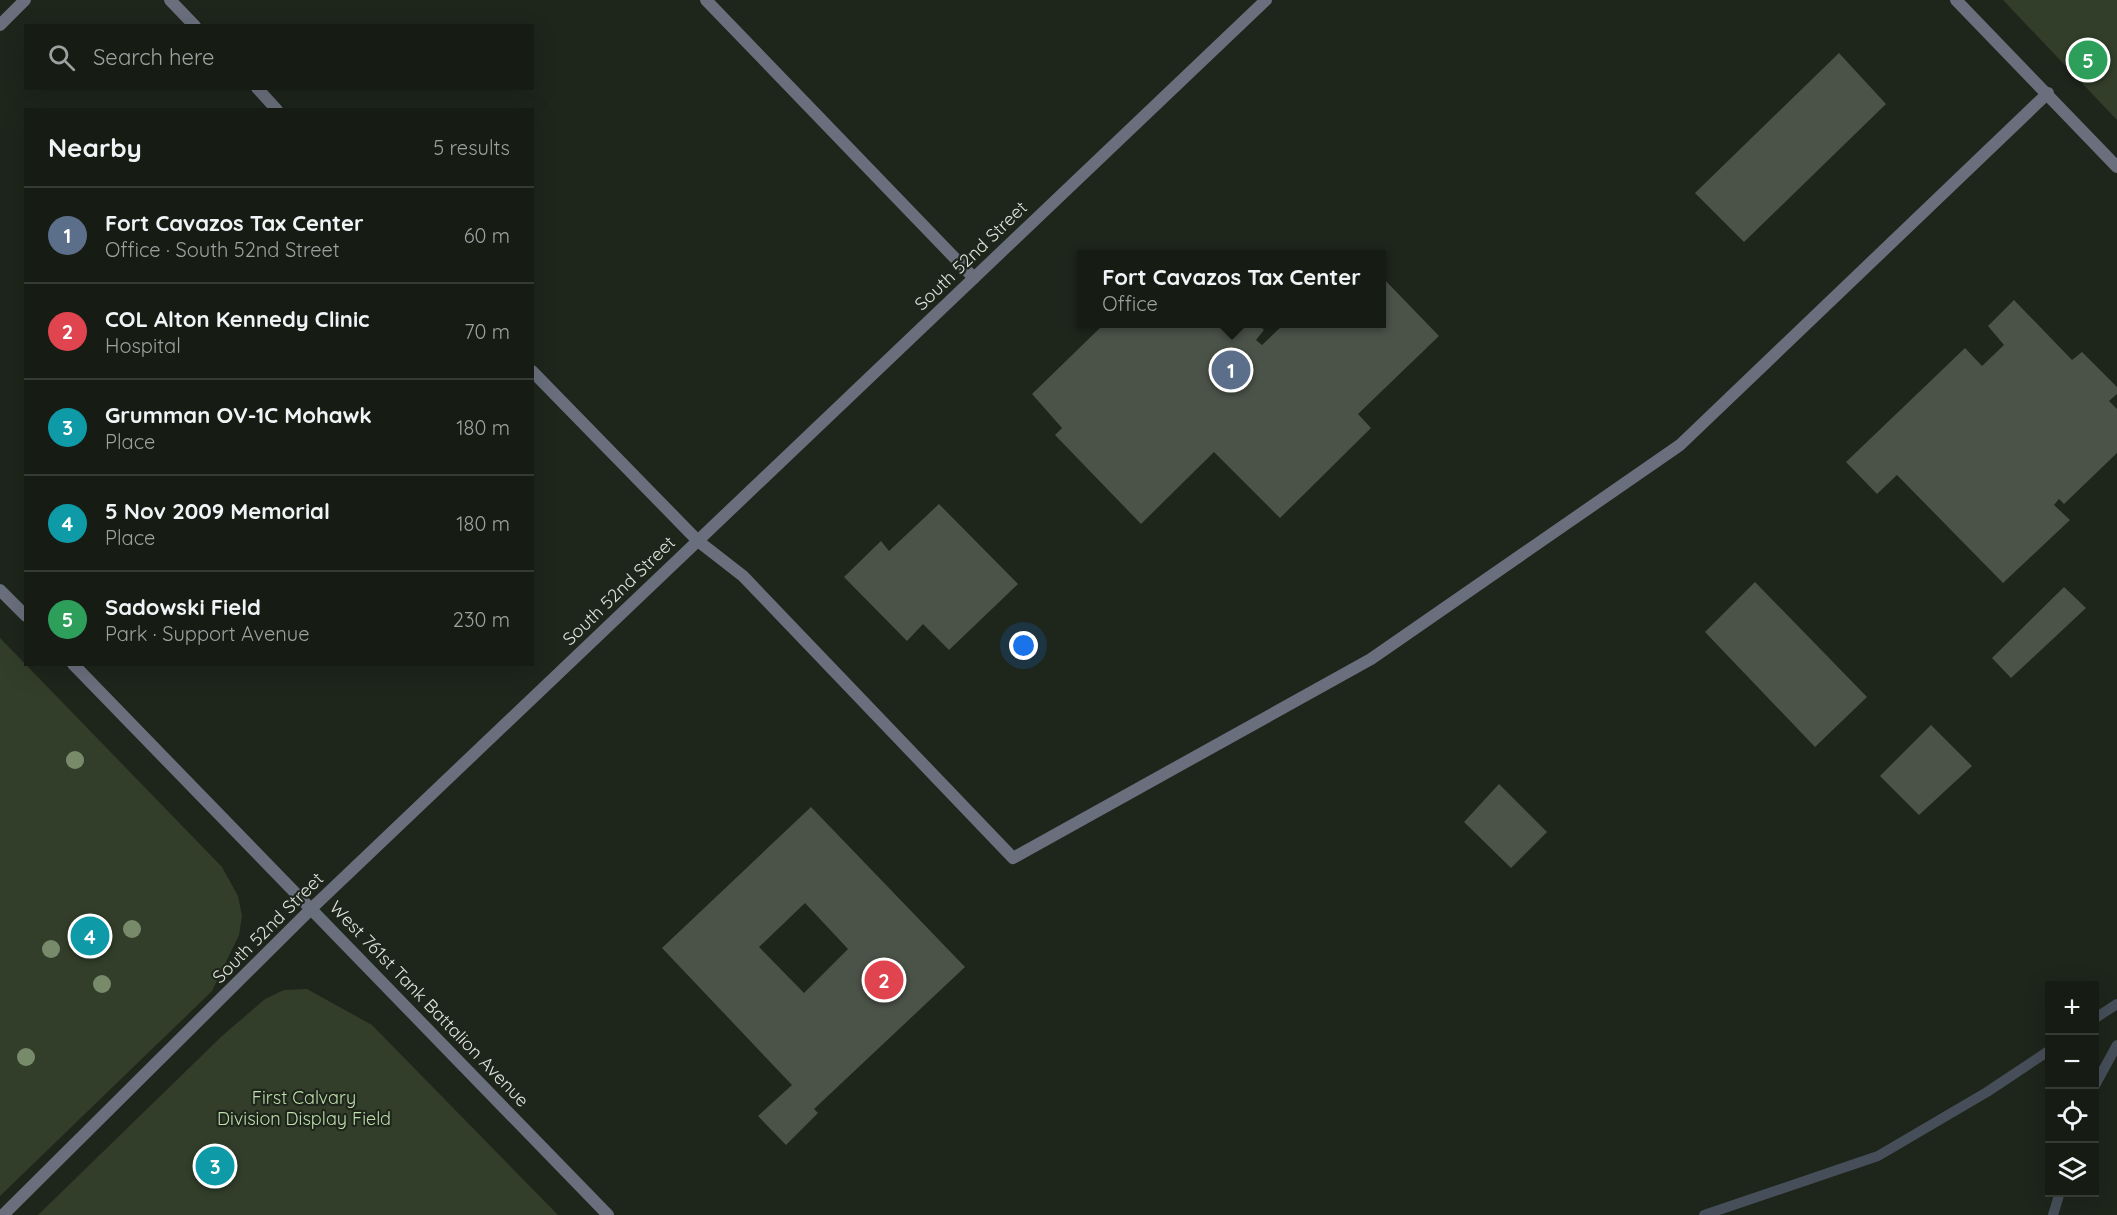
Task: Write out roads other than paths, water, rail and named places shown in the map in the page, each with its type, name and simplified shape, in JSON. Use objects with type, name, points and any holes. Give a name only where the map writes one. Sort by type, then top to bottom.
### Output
[{"type":"street","points":[[0,25],[25,0]]},
{"type":"street","points":[[170,0],[193,24]]},
{"type":"street","points":[[706,0],[974,278]]},
{"type":"street","name":"South 52nd Street","points":[[3,1215],[312,908],[1266,0]]},
{"type":"street","points":[[1956,0],[2117,167]]},
{"type":"street","points":[[259,90],[276,108]]},
{"type":"street","points":[[534,373],[698,541],[743,576],[1013,858],[1371,658],[1680,445],[2048,93]]},
{"type":"street","points":[[0,590],[24,614]]},
{"type":"street","name":"West 761st Tank Battalion Avenue","points":[[75,666],[608,1215]]},
{"type":"waterway","points":[[2099,1016],[2117,1004]]},
{"type":"waterway","points":[[2099,1078],[2117,1045]]},
{"type":"waterway","points":[[1704,1215],[1878,1156],[1987,1092],[2045,1053]]},
{"type":"waterway","points":[[2053,1215],[2058,1197]]},
{"type":"place","name":"Sadowski Field","points":[[2088,60]]},
{"type":"place","name":"Fort Cavazos Tax Center","points":[[1231,370]]},
{"type":"place","name":"5 Nov 2009 Memorial","points":[[90,936]]},
{"type":"place","name":"COL Alton Kennedy Clinic","points":[[884,980]]},
{"type":"place","name":"Grumman OV-1C Mohawk","points":[[215,1166]]},
{"type":"park label","name":"First Calvary Division Display Field","points":[[304,1108]]}]
